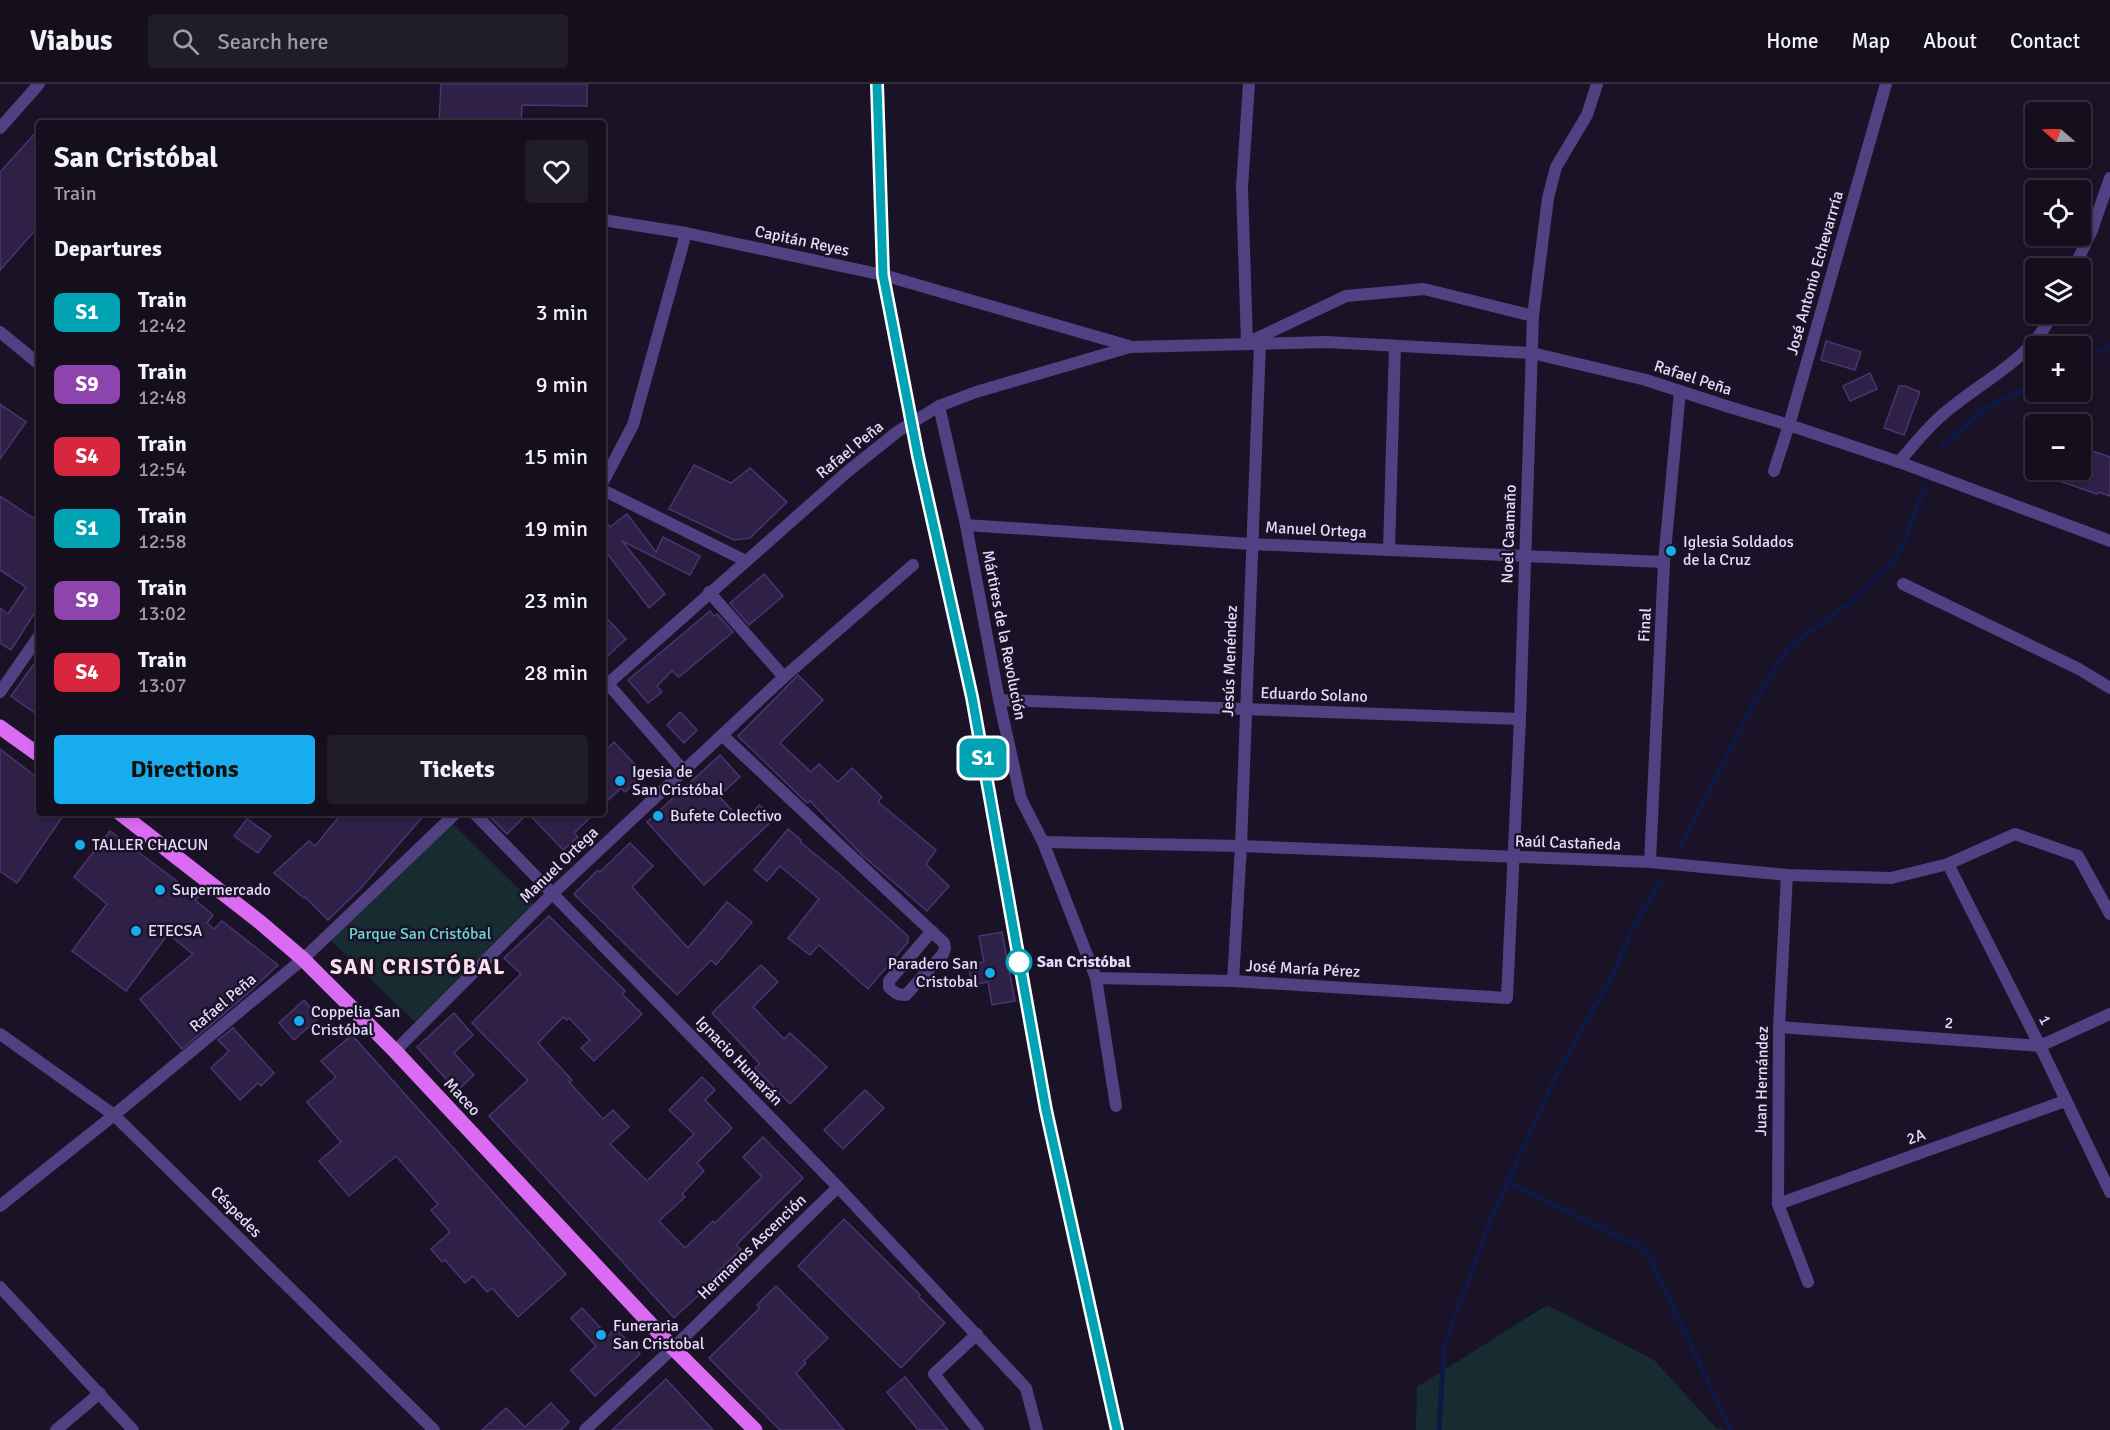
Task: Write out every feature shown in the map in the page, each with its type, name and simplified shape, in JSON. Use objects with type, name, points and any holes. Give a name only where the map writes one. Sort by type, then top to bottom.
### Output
[{"type":"main road","points":[[0,727],[36,753]]},
{"type":"main road","name":"Maceo","points":[[124,816],[303,959],[395,1051],[673,1348],[755,1430]]},
{"type":"street","points":[[0,128],[39,84]]},
{"type":"street","name":"Jesús Menéndez","points":[[1233,981],[1241,846],[1251,544],[1253,343],[1242,187],[1249,84]]},
{"type":"street","name":"Noel Caamaño","points":[[1507,998],[1515,858],[1533,316],[1548,198],[1556,167],[1587,115],[1597,84]]},
{"type":"street","name":"José Antonio Echevarrría","points":[[1774,471],[1886,84]]},
{"type":"street","points":[[2079,258],[2092,230],[2110,178]]},
{"type":"street","name":"Capitán Reyes","points":[[606,220],[686,233],[883,275],[1130,347]]},
{"type":"street","points":[[606,476],[633,425],[686,233]]},
{"type":"street","name":"Rafael Peña","points":[[1253,343],[1346,296],[1424,289],[1533,316]]},
{"type":"street","points":[[1899,462],[1939,417],[2017,358],[2048,324]]},
{"type":"street","points":[[0,332],[36,362]]},
{"type":"street","name":"Rafael Peña","points":[[606,685],[709,592],[847,472],[897,432],[939,406],[976,392],[1130,347],[1326,342],[1532,353],[1646,380],[1789,425],[1899,462],[2110,541]]},
{"type":"street","points":[[1389,550],[1395,346]]},
{"type":"street","name":"Final","points":[[1650,862],[1664,562],[1680,391]]},
{"type":"street","name":"Mártires de la Revolución","points":[[939,406],[966,525],[1020,799],[1044,842],[1096,978],[1116,1106]]},
{"type":"street","points":[[606,491],[746,561]]},
{"type":"street","name":"Manuel Ortega","points":[[966,525],[1251,544],[1664,562]]},
{"type":"street","name":"Manuel Ortega","points":[[395,1051],[552,894],[784,676],[913,565]]},
{"type":"street","points":[[1903,584],[2079,669],[2110,688]]},
{"type":"street","points":[[709,592],[784,676]]},
{"type":"street","points":[[0,692],[36,640]]},
{"type":"street","points":[[606,687],[684,771]]},
{"type":"street","name":"Eduardo Solano","points":[[999,700],[1520,719]]},
{"type":"street","points":[[722,735],[932,931],[944,943],[943,954],[906,995],[893,992],[889,987],[889,981],[932,931]]},
{"type":"street","name":"Rafael Peña","points":[[0,1206],[303,959],[453,816]]},
{"type":"street","name":"Ignacio Humarán","points":[[477,816],[838,1187],[1026,1388],[1037,1430]]},
{"type":"street","name":"Raúl Castañeda","points":[[1044,842],[1241,846],[1650,862],[1787,875],[1891,878],[1948,864],[2015,834],[2078,856],[2110,914]]},
{"type":"street","name":"1","points":[[1948,864],[2040,1046],[2110,1192]]},
{"type":"street","name":"Juan Hernández","points":[[1787,875],[1779,1027],[1778,1204],[1808,1282]]},
{"type":"street","name":"José María Pérez","points":[[1096,978],[1233,981],[1507,998]]},
{"type":"street","name":"2","points":[[1779,1027],[2040,1046],[2110,1014]]},
{"type":"street","name":"Céspedes","points":[[0,1034],[114,1115],[434,1430]]},
{"type":"street","name":"2A","points":[[1778,1204],[2065,1101]]},
{"type":"street","name":"Hermanos Ascención","points":[[585,1430],[673,1348],[838,1187]]},
{"type":"street","points":[[0,1287],[133,1430]]},
{"type":"street","points":[[977,1335],[934,1374],[978,1430]]},
{"type":"street","points":[[56,1430],[100,1393]]},
{"type":"green space","name":"Parque San Cristóbal","points":[[452,823],[535,905],[415,1022],[329,939]]},
{"type":"green space","points":[[1547,1305],[1654,1360],[1716,1428],[1724,1430],[1416,1430],[1417,1387]]},
{"type":"building","points":[[441,84],[587,84],[587,106],[522,105],[521,120],[439,120]]},
{"type":"building","points":[[36,132],[36,229],[0,270],[0,172]]},
{"type":"building","points":[[1826,341],[1861,352],[1855,370],[1821,360]]},
{"type":"building","points":[[1870,373],[1877,389],[1850,401],[1843,386]]},
{"type":"building","points":[[1899,386],[1920,392],[1904,435],[1884,428]]},
{"type":"building","points":[[0,404],[26,422],[0,459]]},
{"type":"building","points":[[2091,451],[2110,457],[2110,496],[2098,492],[2097,494],[2056,480],[2091,480]]},
{"type":"building","points":[[694,465],[731,483],[750,468],[787,502],[750,538],[734,540],[669,509]]},
{"type":"building","points":[[0,496],[36,520],[36,611],[11,650],[0,643],[0,608],[8,614],[26,587],[0,570]]},
{"type":"building","points":[[627,514],[656,552],[663,537],[700,556],[690,575],[622,541],[665,594],[649,608],[606,552],[606,522],[610,527]]},
{"type":"building","points":[[764,574],[783,596],[749,625],[730,603]]},
{"type":"building","points":[[710,611],[714,616],[717,614],[733,632],[679,677],[672,671],[657,686],[662,692],[648,703],[628,680]]},
{"type":"building","points":[[606,617],[626,639],[606,657]]},
{"type":"building","points":[[36,661],[36,714],[11,696]]},
{"type":"building","points":[[798,675],[823,700],[780,743],[811,772],[819,764],[838,782],[852,768],[882,797],[878,802],[936,850],[926,864],[949,886],[927,911],[863,856],[810,801],[807,803],[738,736]]},
{"type":"building","points":[[680,712],[697,730],[684,743],[667,725]]},
{"type":"building","name":"Igesia de San Cristóbal","points":[[614,742],[644,774],[625,792],[621,788],[606,802],[606,750]]},
{"type":"building","points":[[0,749],[36,777],[36,816],[63,816],[17,883],[0,871]]},
{"type":"building","points":[[720,755],[740,777],[719,796],[744,824],[759,805],[775,818],[704,885],[647,822]]},
{"type":"building","points":[[340,816],[423,816],[360,889],[328,920],[305,897],[274,873],[309,841],[315,846]]},
{"type":"building","points":[[489,816],[525,816],[507,834]]},
{"type":"building","name":"Igesia de San Cristóbal","points":[[531,816],[592,816],[574,833],[578,837],[563,850]]},
{"type":"building","points":[[247,819],[271,836],[258,853],[234,836]]},
{"type":"building","points":[[788,829],[908,936],[908,942],[868,989],[819,945],[810,955],[788,938],[819,899],[780,866],[767,881],[754,870]]},
{"type":"building","points":[[110,831],[198,897],[195,900],[213,915],[207,923],[214,929],[222,921],[278,965],[182,1049],[140,999],[193,954],[168,934],[126,991],[72,951],[107,904],[74,877]]},
{"type":"building","points":[[630,843],[653,866],[632,887],[688,948],[727,902],[752,922],[716,965],[711,960],[677,995],[574,894]]},
{"type":"building","points":[[549,916],[625,991],[622,994],[642,1014],[594,1061],[581,1048],[590,1040],[569,1018],[567,1020],[563,1017],[538,1043],[603,1119],[613,1110],[629,1127],[610,1144],[647,1181],[694,1134],[669,1110],[702,1077],[715,1090],[705,1100],[732,1128],[697,1163],[704,1171],[682,1194],[685,1197],[659,1221],[685,1248],[713,1221],[715,1223],[762,1177],[743,1157],[763,1137],[803,1178],[736,1245],[741,1249],[712,1278],[714,1281],[674,1318],[489,1116],[528,1080],[472,1023],[521,974],[504,958]]},
{"type":"building","name":"Paradero San Cristobal","points":[[1002,932],[1015,1001],[992,1005],[988,982],[972,985],[968,965],[984,962],[979,936]]},
{"type":"building","points":[[761,965],[778,982],[753,1007],[784,1039],[790,1033],[827,1067],[790,1104],[755,1068],[760,1064],[712,1013]]},
{"type":"building","points":[[304,1000],[319,1018],[294,1040],[279,1023]]},
{"type":"building","points":[[454,1013],[473,1035],[454,1053],[474,1075],[457,1091],[417,1047]]},
{"type":"building","points":[[233,1028],[274,1073],[261,1086],[258,1083],[240,1100],[211,1068],[229,1051],[218,1040]]},
{"type":"building","points":[[352,1035],[566,1274],[518,1317],[492,1288],[487,1292],[473,1276],[465,1283],[445,1260],[442,1262],[431,1249],[450,1232],[431,1210],[438,1204],[396,1156],[349,1196],[319,1161],[341,1142],[307,1102],[336,1077],[321,1061]]},
{"type":"building","points":[[865,1090],[884,1108],[843,1149],[824,1130]]},
{"type":"building","points":[[844,1219],[945,1323],[901,1368],[798,1266]]},
{"type":"building","points":[[776,1286],[828,1338],[804,1361],[806,1363],[796,1373],[844,1430],[780,1430],[709,1358],[760,1308],[757,1305]]},
{"type":"building","points":[[582,1308],[608,1336],[615,1328],[640,1354],[595,1396],[571,1370],[596,1346],[571,1318]]},
{"type":"building","points":[[905,1377],[948,1430],[918,1430],[887,1392]]},
{"type":"building","points":[[666,1379],[713,1430],[612,1430]]},
{"type":"building","points":[[551,1403],[569,1422],[561,1430],[482,1430],[506,1408],[525,1427]]},
{"type":"waterway","points":[[2091,355],[2110,346]]},
{"type":"waterway","points":[[1941,446],[1988,407],[2025,388]]},
{"type":"waterway","points":[[1680,848],[1756,699],[1788,648],[1848,604],[1899,554],[1926,484]]},
{"type":"waterway","points":[[1439,1430],[1444,1347],[1491,1219],[1556,1076],[1614,972],[1631,932],[1660,882]]},
{"type":"waterway","points":[[1508,1182],[1646,1250],[1731,1430]]},
{"type":"railway","points":[[877,84],[883,275],[918,456],[972,697],[1046,1110],[1117,1430]]},
{"type":"train","name":"S1","points":[[877,84],[883,275],[918,456],[972,697],[1046,1110],[1117,1430]]},
{"type":"place","name":"Iglesia Soldados de la Cruz","points":[[1671,551]]},
{"type":"place","name":"Igesia de San Cristóbal","points":[[620,781]]},
{"type":"place","name":"Bufete Colectivo","points":[[658,816]]},
{"type":"place","name":"TALLER CHACUN","points":[[80,845]]},
{"type":"place","name":"Supermercado","points":[[160,890]]},
{"type":"place","name":"ETECSA","points":[[136,931]]},
{"type":"place","name":"San Cristóbal","points":[[1019,962]]},
{"type":"place","name":"Paradero San Cristobal","points":[[990,973]]},
{"type":"place","name":"Coppelia San Cristóbal","points":[[299,1021]]},
{"type":"place","name":"Funeraria San Cristobal","points":[[601,1335]]},
{"type":"district","name":"SAN CRISTÓBAL","points":[[418,966]]}]
